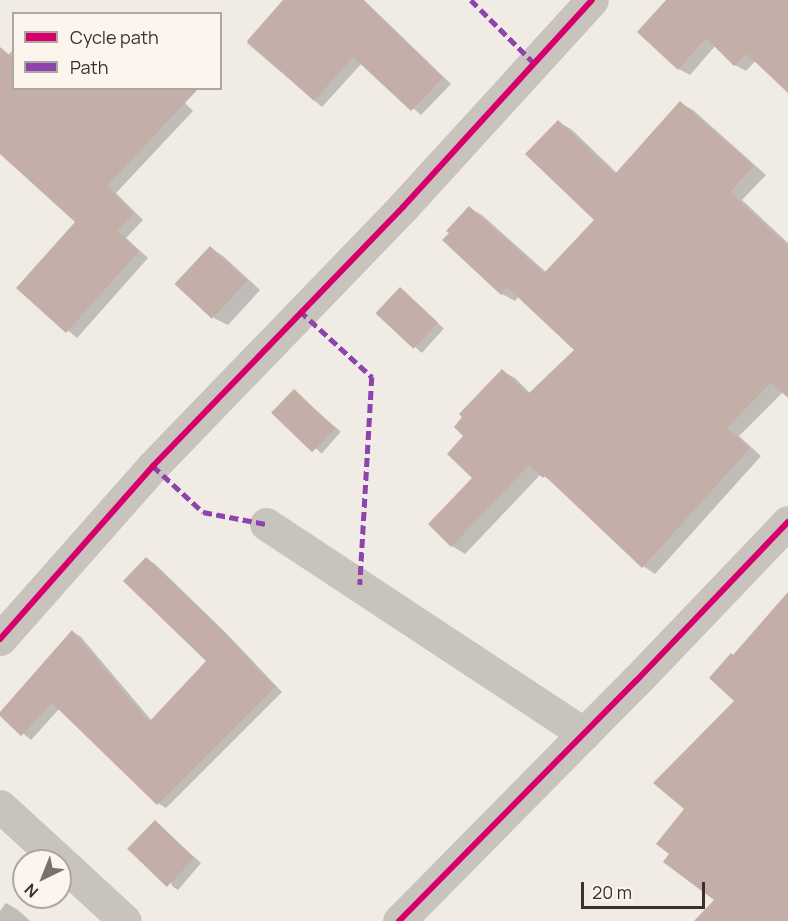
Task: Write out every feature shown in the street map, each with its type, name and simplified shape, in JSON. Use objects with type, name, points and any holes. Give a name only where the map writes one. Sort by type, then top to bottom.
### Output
[{"type":"street","points":[[0,639],[153,466],[402,207],[592,0]]},
{"type":"street","points":[[399,921],[584,734],[788,522]]},
{"type":"street","points":[[266,524],[584,734]]},
{"type":"street","points":[[0,806],[47,849]]},
{"type":"street","points":[[72,872],[125,921]]},
{"type":"building","points":[[283,0],[363,0],[443,78],[411,111],[353,57],[314,101],[247,41]]},
{"type":"building","points":[[666,0],[788,0],[788,93],[747,54],[734,66],[706,38],[678,70],[637,32]]},
{"type":"building","points":[[0,47],[12,57],[12,90],[197,90],[107,186],[134,214],[117,231],[139,251],[66,333],[16,288],[75,222],[0,154]]},
{"type":"building","points":[[680,101],[754,166],[730,192],[788,246],[788,398],[771,382],[727,428],[750,448],[642,568],[545,476],[543,478],[529,465],[451,547],[428,524],[472,478],[447,454],[463,436],[454,427],[462,417],[459,414],[502,369],[528,394],[574,350],[507,287],[501,295],[442,240],[449,233],[446,231],[469,206],[544,273],[594,220],[525,154],[558,120],[615,174]]},
{"type":"building","points":[[210,246],[247,281],[212,319],[175,284]]},
{"type":"building","points":[[400,287],[438,322],[413,349],[375,313]]},
{"type":"building","points":[[294,389],[335,429],[312,452],[271,413]]},
{"type":"building","points":[[146,557],[219,627],[275,687],[157,805],[52,703],[21,736],[0,716],[0,712],[72,630],[149,722],[206,661],[123,581]]},
{"type":"building","points":[[788,592],[788,921],[694,921],[714,900],[663,862],[669,854],[656,844],[684,809],[653,783],[734,701],[709,678],[731,653],[733,655]]},
{"type":"building","points":[[155,820],[195,858],[167,887],[127,849]]},
{"type":"marked path","points":[[471,0],[535,64]]},
{"type":"marked path","points":[[300,311],[372,377],[360,585]]},
{"type":"marked path","points":[[153,466],[203,512],[266,524]]},
{"type":"cycle path","points":[[0,639],[153,466],[403,207],[592,0]]},
{"type":"cycle path","points":[[399,921],[636,681],[788,522]]}]
